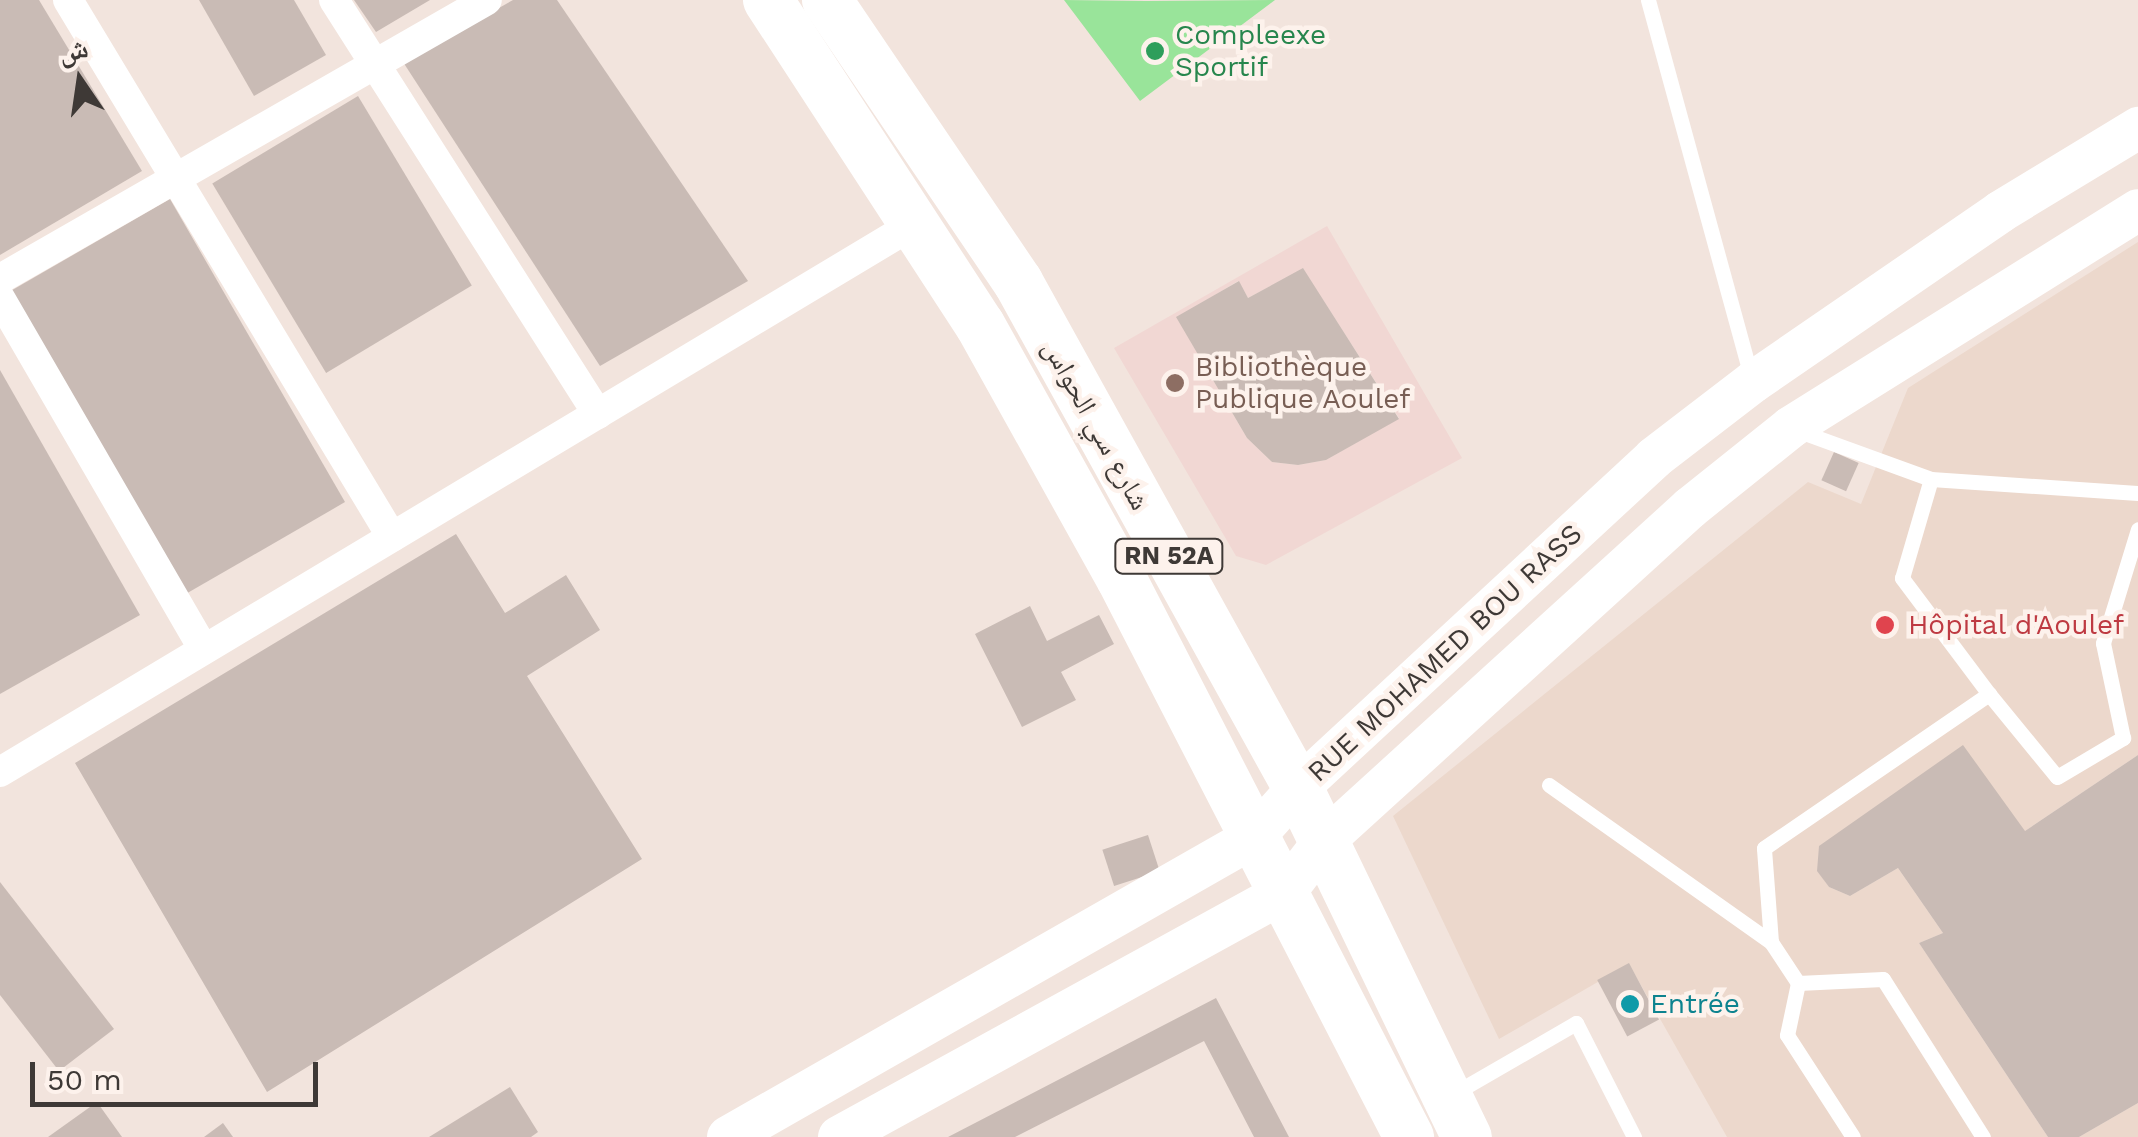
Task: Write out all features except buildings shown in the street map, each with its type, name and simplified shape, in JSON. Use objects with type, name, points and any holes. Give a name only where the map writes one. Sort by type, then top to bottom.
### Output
[{"type":"main road","name":"شارع سي الحواس","points":[[768,0],[916,223],[1121,578],[1410,1137]]},
{"type":"main road","name":"شارع سي الحواس","points":[[827,0],[1018,282],[1298,788],[1457,1117]]},
{"type":"street","points":[[68,0],[181,178],[392,538]]},
{"type":"street","points":[[334,0],[598,414]]},
{"type":"street","points":[[0,279],[487,0]]},
{"type":"street","name":"RUE MOHAMED BOU RASS","points":[[728,1137],[1254,838],[1298,788],[1654,458],[1752,382],[2000,212],[2138,128]]},
{"type":"street","name":"RUE MOHAMED BOU RASS","points":[[839,1137],[1285,892],[1324,841],[1690,508],[1790,428],[2138,210]]},
{"type":"street","points":[[0,772],[916,223]]},
{"type":"street","points":[[0,298],[202,648]]},
{"type":"street","points":[[1752,382],[1790,428]]},
{"type":"lane","points":[[1648,0],[1752,382]]},
{"type":"lane","points":[[1790,428],[1931,479],[2138,493]]},
{"type":"lane","points":[[1931,479],[1902,578],[1988,694],[2057,777],[2123,738],[2103,644],[2138,529]]},
{"type":"lane","points":[[1770,942],[1764,848],[1988,694]]},
{"type":"lane","points":[[1549,784],[1770,942],[1798,983],[1787,1035],[1854,1137]]},
{"type":"lane","points":[[1798,983],[1884,979],[1982,1137]]},
{"type":"lane","points":[[1457,1117],[1576,1022],[1634,1137]]},
{"type":"shaded area","name":"Bibliothèque Publique Aoulef","points":[[1327,226],[1462,458],[1266,565],[1236,556],[1114,348]],"holes":[[[1303,269],[1399,418],[1326,460],[1298,465],[1272,462],[1247,438],[1177,318],[1238,281],[1248,298]]]},
{"type":"shaded area","name":"Hôpital d'Aoulef","points":[[2138,242],[2138,755],[2025,831],[1818,871],[1829,887],[1850,896],[1898,868],[1943,933],[1919,943],[2048,1137],[1727,1137],[1629,964],[1499,1039],[1393,816],[1808,482],[1861,504],[1908,388]]},
{"type":"shaded area","points":[[2138,1103],[2138,1137],[2079,1137]]},
{"type":"green space","name":"Compleexe Sportif","points":[[1064,0],[1146,1],[1275,0],[1140,101]]},
{"type":"place","name":"Compleexe Sportif","points":[[1155,51]]},
{"type":"place","name":"Bibliothèque Publique Aoulef","points":[[1175,383]]},
{"type":"place","name":"Hôpital d'Aoulef","points":[[1885,625]]},
{"type":"place","name":"Entrée","points":[[1630,1004]]}]
